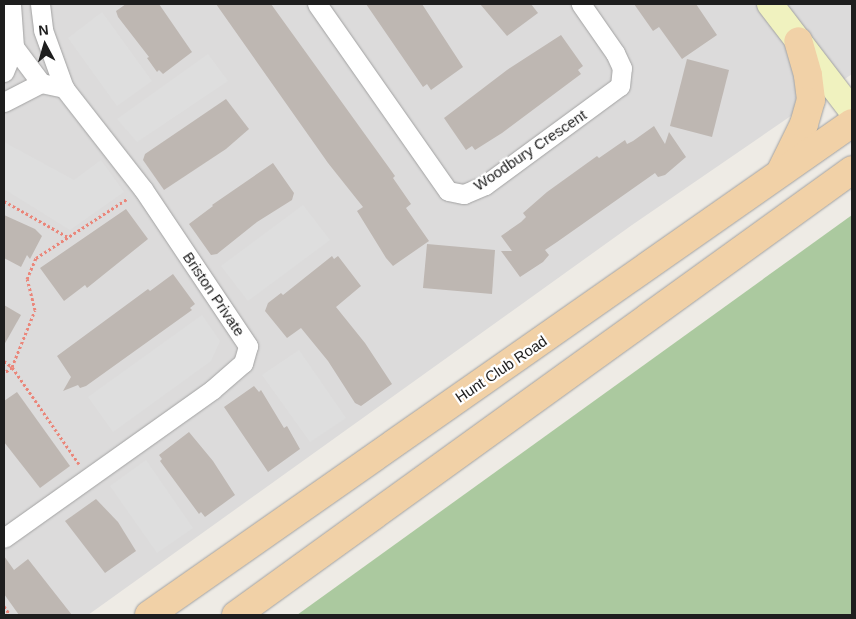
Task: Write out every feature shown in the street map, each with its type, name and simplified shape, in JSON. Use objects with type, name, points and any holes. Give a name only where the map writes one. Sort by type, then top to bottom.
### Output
[{"type":"main road","points":[[779,174],[798,139],[811,100],[808,75],[798,41]]},
{"type":"main road","name":"Hunt Club Road","points":[[149,615],[852,123]]},
{"type":"main road","points":[[236,615],[852,170]]},
{"type":"street","points":[[4,72],[14,47],[11,4]]},
{"type":"street","name":"Briston Private","points":[[4,538],[212,390],[243,363],[248,346],[143,189],[64,88],[44,30],[40,4]]},
{"type":"street","name":"Woodbury Crescent","points":[[317,4],[448,191],[464,194],[485,185],[620,86],[622,68],[615,53],[581,4]]},
{"type":"street","points":[[770,4],[852,110]]},
{"type":"street","points":[[14,47],[41,83]]},
{"type":"street","points":[[4,102],[41,83],[64,88]]},
{"type":"path","points":[[4,373],[12,367],[35,310],[27,279],[36,258],[143,189]]},
{"type":"path","points":[[4,201],[68,237]]},
{"type":"path","points":[[4,361],[12,367],[88,477]]},
{"type":"path","points":[[4,606],[10,615]]},
{"type":"shaded area","points":[[4,4],[852,4],[852,74],[632,225],[88,615],[4,615]]},
{"type":"shaded area","points":[[102,12],[152,81],[117,106],[68,38]]},
{"type":"shaded area","points":[[208,54],[228,81],[137,142],[117,119]]},
{"type":"shaded area","points":[[4,142],[74,180],[101,160],[124,192],[70,230],[4,189]]},
{"type":"shaded area","points":[[303,205],[330,240],[248,301],[221,266]]},
{"type":"shaded area","points":[[202,315],[220,341],[211,361],[113,432],[88,397]]},
{"type":"shaded area","points":[[299,350],[346,418],[310,442],[262,375]]},
{"type":"shaded area","points":[[146,460],[193,528],[157,553],[110,486]]},
{"type":"green space","points":[[852,215],[852,615],[297,615]]},
{"type":"building","points":[[126,4],[159,4],[192,52],[163,74],[159,70],[157,72],[147,58],[149,57],[118,17],[116,11]]},
{"type":"building","points":[[216,4],[271,4],[395,176],[393,178],[411,204],[406,208],[429,241],[393,266],[357,211],[363,207],[328,163]]},
{"type":"building","points":[[366,4],[422,4],[463,67],[431,90],[427,84],[423,87]]},
{"type":"building","points":[[480,4],[531,4],[538,13],[507,36]]},
{"type":"building","points":[[634,4],[696,4],[717,35],[682,59],[659,27],[653,31]]},
{"type":"building","points":[[561,35],[583,66],[578,70],[581,74],[502,133],[475,150],[472,146],[466,150],[444,118],[507,70]]},
{"type":"building","points":[[687,59],[729,70],[712,137],[670,126]]},
{"type":"building","points":[[226,99],[249,129],[226,149],[164,190],[143,160],[145,154]]},
{"type":"building","points":[[654,126],[665,144],[669,132],[686,157],[665,175],[658,177],[655,173],[545,250],[549,255],[543,262],[520,277],[501,251],[512,251],[501,236],[521,222],[526,217],[523,213],[547,192],[597,156],[599,158],[625,140],[627,144],[633,141]]},
{"type":"building","points":[[273,163],[294,193],[292,200],[257,222],[217,254],[211,255],[189,224],[212,205]]},
{"type":"building","points":[[126,209],[148,239],[87,288],[85,285],[64,301],[40,268]]},
{"type":"building","points":[[4,215],[35,229],[42,236],[30,259],[27,255],[21,267],[4,258]]},
{"type":"building","points":[[427,244],[495,250],[492,294],[423,288]]},
{"type":"building","points":[[332,256],[334,259],[338,256],[361,286],[336,307],[365,343],[392,384],[361,406],[355,403],[328,361],[301,328],[287,338],[265,311],[268,303],[281,293],[283,295]]},
{"type":"building","points":[[173,274],[195,304],[190,308],[192,310],[86,386],[80,388],[78,385],[63,391],[71,377],[57,356],[148,289],[150,291]]},
{"type":"building","points":[[4,305],[21,315],[4,345]]},
{"type":"building","points":[[254,386],[259,392],[261,390],[284,428],[287,426],[300,449],[268,472],[224,407]]},
{"type":"building","points":[[17,392],[70,466],[40,488],[4,442],[4,401]]},
{"type":"building","points":[[189,432],[213,461],[235,495],[205,517],[201,512],[199,514],[160,461],[162,459],[159,455]]},
{"type":"building","points":[[96,499],[118,522],[136,551],[105,573],[65,521]]},
{"type":"building","points":[[4,556],[14,570],[28,559],[72,615],[19,615],[4,594]]}]
